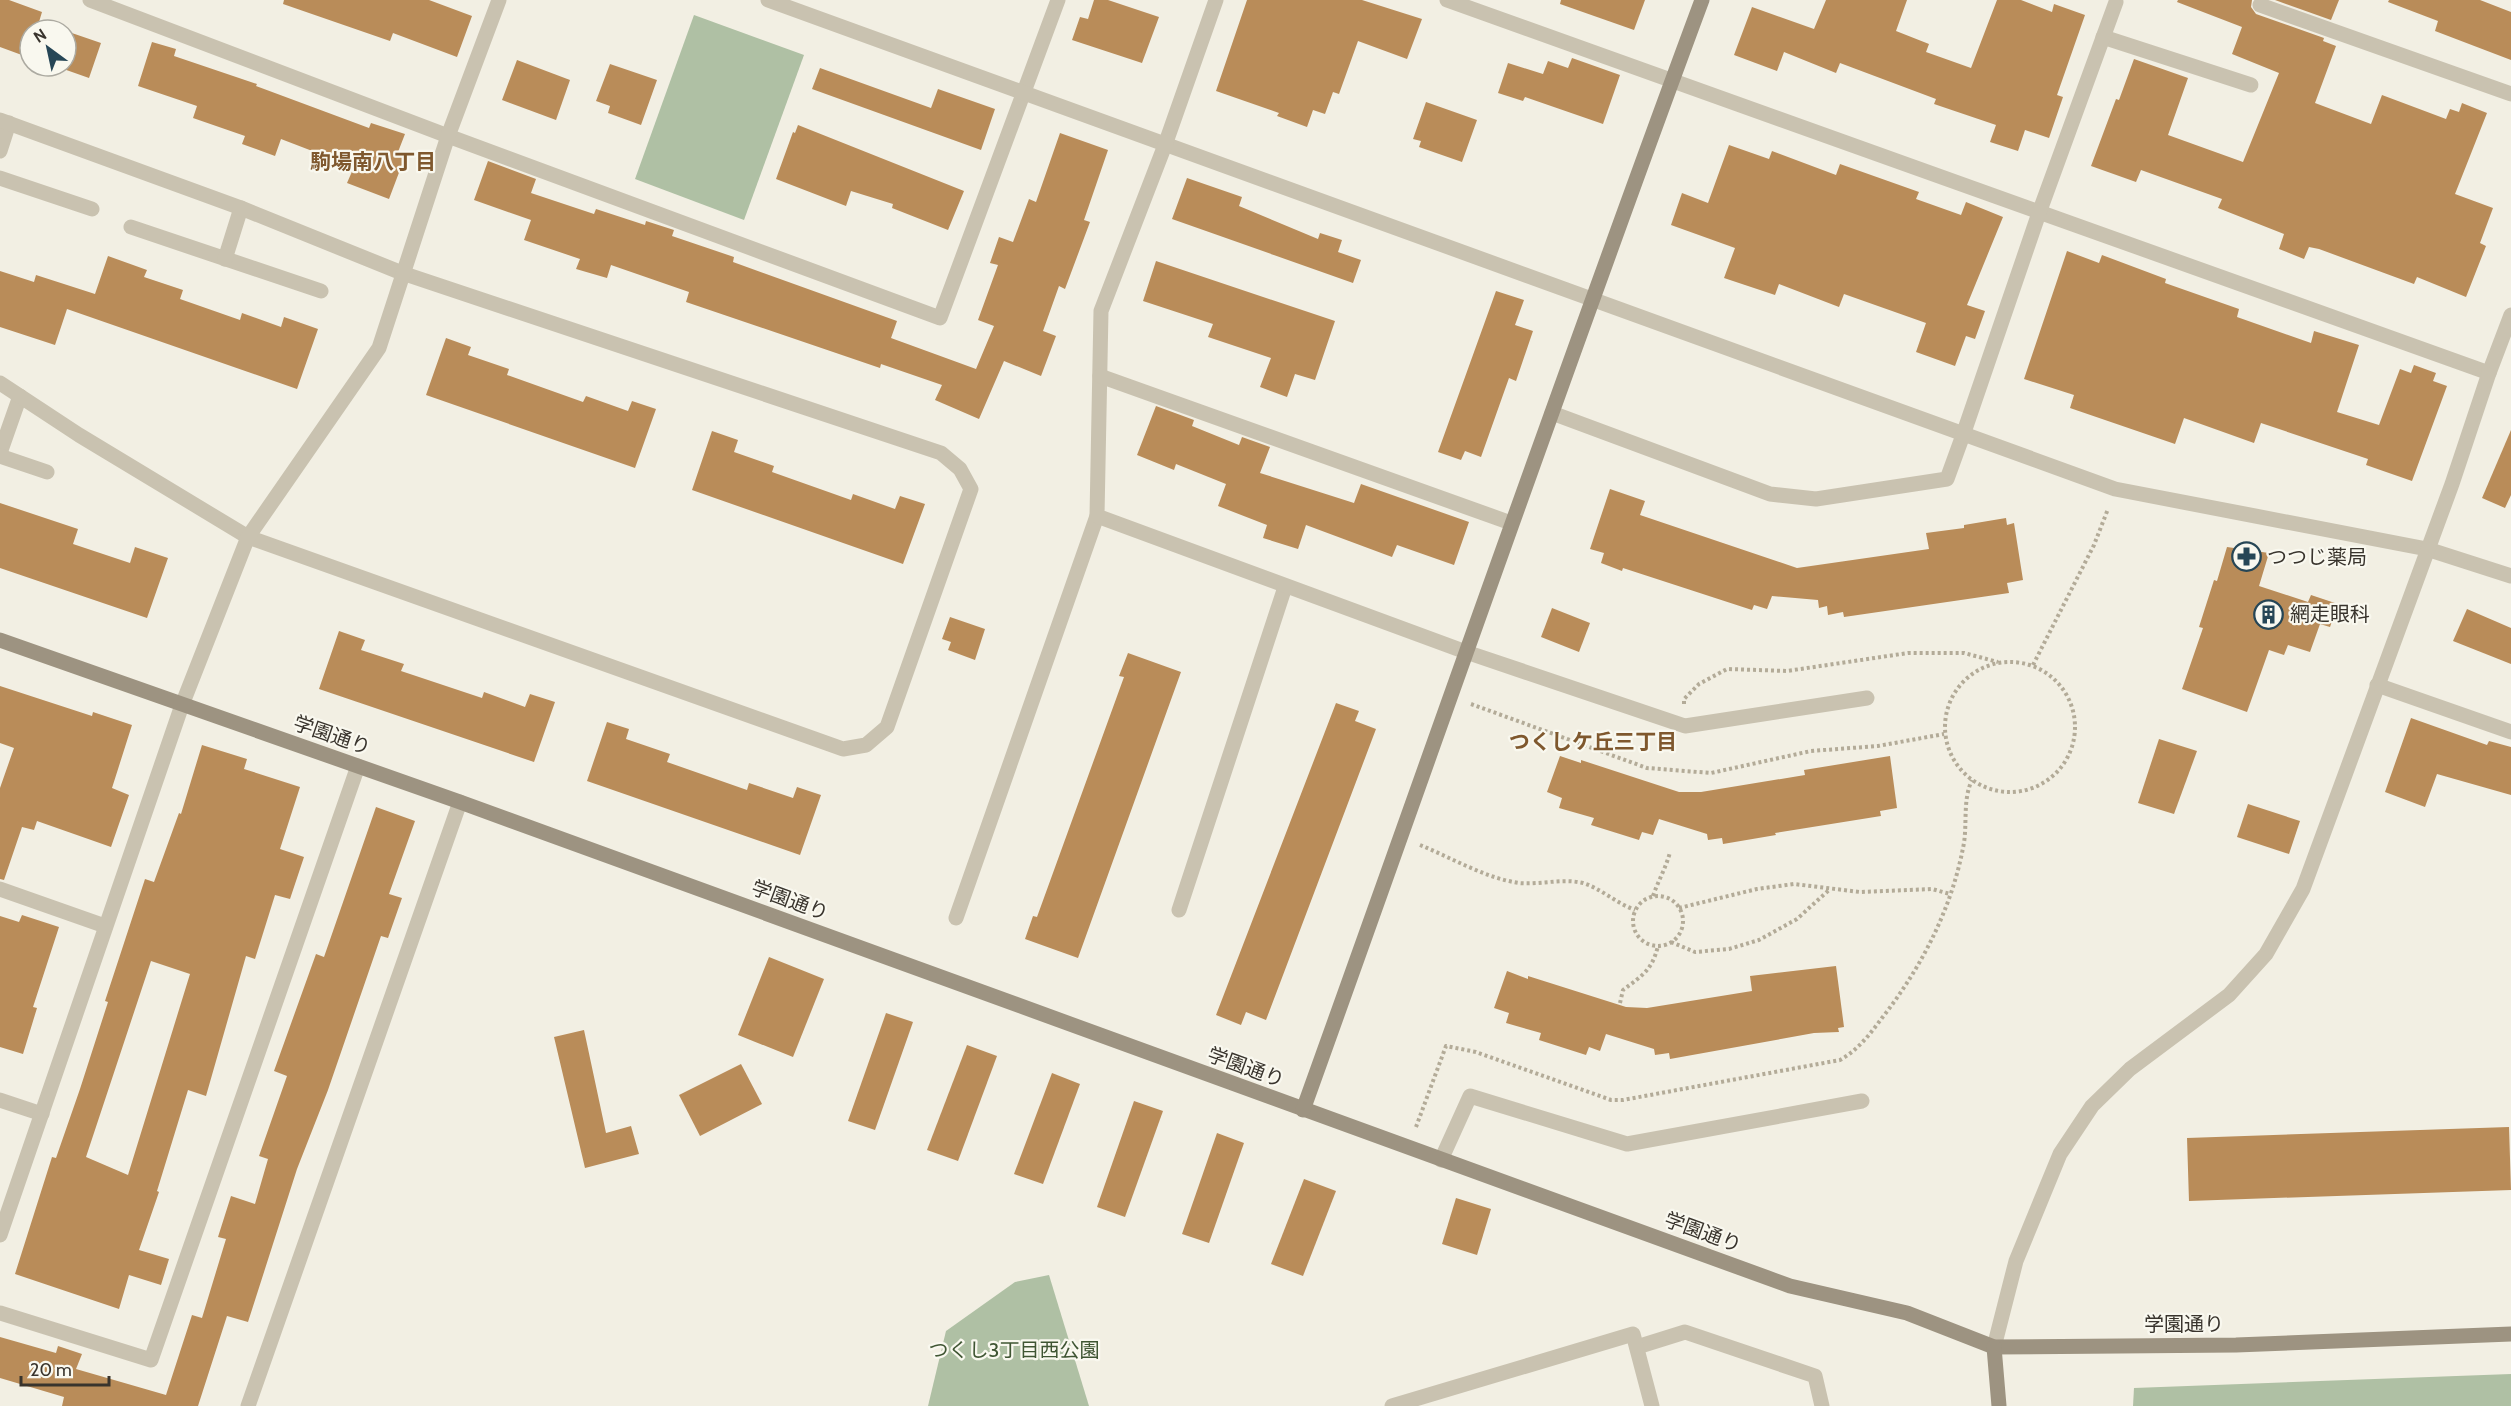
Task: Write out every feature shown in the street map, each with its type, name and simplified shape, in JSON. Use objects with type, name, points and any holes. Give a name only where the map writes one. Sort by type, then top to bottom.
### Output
[{"type":"street","points":[[90,0],[448,136],[940,318],[1058,0]]},
{"type":"street","points":[[0,1234],[182,705],[248,537],[379,348],[448,136],[499,0]]},
{"type":"street","points":[[768,0],[2115,489],[2427,549],[2511,576]]},
{"type":"street","points":[[956,918],[1097,516],[1101,311],[1165,145],[1216,0]]},
{"type":"street","points":[[1447,0],[2489,373]]},
{"type":"street","points":[[1303,1110],[1402,837],[1511,523],[1702,0]]},
{"type":"street","points":[[1552,413],[1770,494],[1816,499],[1947,479],[2115,0]]},
{"type":"street","points":[[2260,5],[2511,94]]},
{"type":"street","points":[[2103,37],[2251,85]]},
{"type":"street","points":[[0,151],[4,122],[241,208],[402,273],[941,453],[960,469],[970,489],[887,727],[866,745],[843,749],[248,537],[79,435],[0,383]]},
{"type":"street","points":[[0,178],[93,209]]},
{"type":"street","points":[[225,259],[241,208]]},
{"type":"street","points":[[131,227],[321,291]]},
{"type":"street","points":[[1999,1406],[1994,1347],[2016,1261],[2060,1154],[2092,1106],[2130,1069],[2229,995],[2266,954],[2302,889],[2452,484],[2511,315]]},
{"type":"street","points":[[1101,376],[1511,523]]},
{"type":"street","points":[[20,396],[0,454],[47,472]]},
{"type":"street","points":[[1097,516],[1466,652],[1686,726],[1867,698]]},
{"type":"street","points":[[1179,910],[1285,587]]},
{"type":"street","name":"学園通り","points":[[0,640],[460,802],[1790,1286],[1907,1313],[1994,1347],[2236,1345],[2511,1334]]},
{"type":"street","points":[[2378,685],[2511,732]]},
{"type":"street","points":[[0,1313],[151,1360],[358,766]]},
{"type":"street","points":[[248,1406],[460,802]]},
{"type":"street","points":[[0,889],[105,926]]},
{"type":"street","points":[[1441,1160],[1470,1096],[1627,1144],[1862,1101]]},
{"type":"street","points":[[0,1100],[42,1114]]},
{"type":"street","points":[[1637,1347],[1685,1332],[1815,1376],[1822,1406]]},
{"type":"street","points":[[1392,1406],[1633,1334],[1652,1406]]},
{"type":"path","points":[[2033,665],[2094,545],[2115,489]]},
{"type":"path","points":[[1686,726],[1684,699],[1699,684],[1727,669],[1787,671],[1908,653],[1964,653],[1999,662],[2033,665],[2048,673],[2069,699],[2074,716],[2074,733],[2071,750],[2063,764],[2051,777],[2037,786],[2020,791],[2003,792],[1986,788],[1972,780],[1959,768],[1950,754],[1944,734],[1944,721],[1952,697],[1968,676],[1999,662]]},
{"type":"path","points":[[1408,1148],[1446,1046],[1476,1052],[1611,1100],[1623,1100],[1840,1060],[1867,1038],[1897,999],[1920,963],[1937,930],[1964,846],[1966,792],[1972,780]]},
{"type":"path","points":[[1402,837],[1495,878],[1518,883],[1539,884],[1562,880],[1581,883],[1594,887],[1621,905],[1635,910]]},
{"type":"path","points":[[1653,896],[1665,871],[1670,852]]},
{"type":"path","points":[[1679,908],[1757,889],[1794,884],[1860,892],[1932,889],[1950,894]]},
{"type":"path","points":[[1671,942],[1695,952],[1729,949],[1760,940],[1797,920],[1829,890]]},
{"type":"path","points":[[1653,896],[1672,901],[1679,908],[1683,917],[1678,936],[1671,942],[1658,946],[1643,942],[1633,926],[1635,910],[1644,900],[1653,896]]},
{"type":"path","points":[[1620,1003],[1623,990],[1646,973],[1654,963],[1658,946]]},
{"type":"green space","points":[[694,15],[804,55],[744,220],[635,179]]},
{"type":"green space","name":"つくし3丁目西公園","points":[[1049,1275],[1089,1406],[928,1406],[946,1331],[1015,1282]]},
{"type":"green space","points":[[2511,1374],[2511,1406],[2133,1406],[2134,1388]]},
{"type":"building","points":[[0,0],[9,0],[42,12],[40,18],[18,18],[18,54],[0,47]]},
{"type":"building","points":[[284,0],[429,0],[472,16],[457,57],[393,33],[390,41],[283,4]]},
{"type":"building","points":[[1094,0],[1108,0],[1159,17],[1142,63],[1072,40],[1080,17],[1088,19]]},
{"type":"building","points":[[1247,0],[1362,0],[1422,19],[1407,59],[1358,41],[1339,94],[1333,92],[1325,114],[1313,110],[1307,127],[1277,116],[1279,113],[1216,91]]},
{"type":"building","points":[[1561,0],[1645,0],[1634,30],[1560,4]]},
{"type":"building","points":[[1826,0],[1907,0],[1896,31],[1929,44],[1926,52],[1971,68],[1997,0],[2021,0],[2052,12],[2054,4],[2085,15],[2057,95],[2063,97],[2049,138],[2025,130],[2018,151],[1990,142],[1996,125],[1934,104],[1936,99],[1840,63],[1836,73],[1784,52],[1777,71],[1734,55],[1752,7],[1814,29]]},
{"type":"building","points":[[2178,0],[2252,0],[2251,7],[2256,14],[2324,38],[2323,41],[2336,46],[2315,103],[2371,124],[2382,95],[2446,119],[2450,109],[2459,112],[2462,103],[2487,113],[2455,194],[2493,208],[2480,243],[2486,246],[2466,297],[2417,277],[2414,284],[2319,249],[2309,247],[2304,259],[2279,249],[2284,234],[2218,208],[2222,199],[2141,170],[2136,182],[2091,166],[2134,59],[2188,78],[2168,135],[2243,162],[2279,73],[2232,54],[2242,27],[2177,2]]},
{"type":"building","points":[[2275,0],[2339,0],[2331,20]]},
{"type":"building","points":[[2389,0],[2480,0],[2511,12],[2511,60],[2435,31],[2438,21],[2388,2]]},
{"type":"building","points":[[78,35],[101,43],[89,78],[78,74]]},
{"type":"building","points":[[152,42],[176,49],[174,56],[257,84],[256,86],[369,128],[371,123],[405,134],[398,152],[406,154],[389,199],[347,183],[354,167],[281,139],[275,156],[242,144],[245,136],[193,118],[197,106],[138,86]]},
{"type":"building","points":[[1572,58],[1620,75],[1603,124],[1525,97],[1523,101],[1498,93],[1508,63],[1543,74],[1548,61],[1568,68]]},
{"type":"building","points":[[517,60],[570,80],[556,120],[502,100]]},
{"type":"building","points":[[610,64],[657,80],[641,125],[608,113],[610,106],[596,101]]},
{"type":"building","points":[[820,68],[931,108],[938,89],[995,109],[981,150],[812,89]]},
{"type":"building","points":[[1426,102],[1477,120],[1462,162],[1419,147],[1421,141],[1413,139]]},
{"type":"building","points":[[798,125],[964,191],[948,230],[892,208],[893,204],[851,191],[846,206],[776,179],[793,132],[795,133]]},
{"type":"building","points":[[1060,133],[1108,150],[1084,220],[1090,222],[1065,289],[1059,286],[1043,331],[1056,336],[1041,376],[1004,361],[979,419],[935,400],[942,385],[881,364],[880,368],[686,302],[689,292],[611,265],[607,278],[576,269],[580,259],[524,240],[531,220],[474,200],[488,161],[536,179],[531,193],[594,214],[596,209],[645,225],[646,221],[674,230],[672,236],[734,257],[733,262],[897,321],[891,338],[976,369],[994,326],[978,320],[998,265],[990,263],[999,237],[1013,242],[1029,199],[1036,202]]},
{"type":"building","points":[[1729,145],[1769,159],[1772,151],[1836,175],[1840,164],[1919,192],[1916,199],[1961,215],[1966,202],[2003,217],[1967,305],[1985,311],[1975,339],[1966,336],[1955,366],[1916,352],[1926,323],[1844,294],[1839,307],[1779,284],[1775,295],[1724,278],[1735,248],[1671,225],[1682,193],[1708,203]]},
{"type":"building","points":[[1187,178],[1242,197],[1239,206],[1318,239],[1320,233],[1342,240],[1338,252],[1361,260],[1353,283],[1172,219]]},
{"type":"building","points":[[2067,251],[2099,263],[2102,255],[2166,279],[2165,283],[2239,309],[2237,317],[2311,343],[2314,331],[2359,345],[2337,412],[2379,425],[2400,369],[2411,373],[2414,365],[2436,373],[2433,381],[2447,386],[2412,481],[2366,465],[2368,459],[2261,423],[2254,443],[2184,418],[2175,444],[2070,408],[2074,395],[2024,379]]},
{"type":"building","points":[[108,256],[147,270],[144,277],[183,290],[180,299],[240,320],[242,313],[281,327],[284,317],[318,329],[297,389],[67,309],[55,345],[0,327],[0,271],[34,282],[36,275],[95,294]]},
{"type":"building","points":[[1156,261],[1335,321],[1315,380],[1295,374],[1287,397],[1260,387],[1271,358],[1208,337],[1213,324],[1143,301]]},
{"type":"building","points":[[1496,291],[1524,300],[1515,325],[1533,331],[1516,381],[1509,378],[1481,457],[1465,451],[1461,460],[1438,452]]},
{"type":"building","points":[[446,338],[471,347],[468,355],[509,369],[507,375],[583,402],[586,396],[628,411],[632,401],[656,409],[635,468],[426,395]]},
{"type":"building","points":[[1156,406],[1194,420],[1192,426],[1239,445],[1242,437],[1270,447],[1260,473],[1354,503],[1361,484],[1469,522],[1454,565],[1397,545],[1392,557],[1306,525],[1298,549],[1263,538],[1267,525],[1218,506],[1226,484],[1176,464],[1174,470],[1137,455]]},
{"type":"building","points":[[2511,430],[2511,495],[2505,508],[2482,498]]},
{"type":"building","points":[[712,431],[738,440],[734,452],[774,466],[772,472],[851,500],[853,494],[895,509],[900,496],[925,504],[903,564],[692,490]]},
{"type":"building","points":[[1610,489],[1645,501],[1640,515],[1797,568],[1929,549],[1926,533],[1964,528],[1964,525],[2006,518],[2007,525],[2014,523],[2023,580],[2007,583],[2009,593],[1844,617],[1843,612],[1828,615],[1827,606],[1819,608],[1818,600],[1772,596],[1767,609],[1754,605],[1752,610],[1601,563],[1604,553],[1590,549]]},
{"type":"building","points":[[0,503],[78,529],[73,544],[130,563],[135,547],[168,558],[147,618],[0,568]]},
{"type":"building","points":[[2227,547],[2269,553],[2259,586],[2308,602],[2311,595],[2338,604],[2330,627],[2320,624],[2310,652],[2288,645],[2284,655],[2269,650],[2247,712],[2182,689],[2203,628],[2199,627]]},
{"type":"building","points":[[1552,608],[1590,623],[1579,652],[1541,637]]},
{"type":"building","points":[[2467,609],[2511,628],[2511,664],[2453,641]]},
{"type":"building","points":[[950,617],[985,629],[975,660],[948,650],[951,642],[942,639]]},
{"type":"building","points":[[339,631],[365,640],[361,650],[404,664],[401,671],[482,698],[484,692],[525,707],[530,694],[555,702],[534,762],[319,689]]},
{"type":"building","points":[[1128,653],[1181,672],[1078,958],[1025,939],[1033,916],[1037,917],[1124,677],[1119,676]]},
{"type":"building","points":[[0,686],[92,716],[93,712],[132,725],[112,788],[129,795],[111,847],[37,821],[34,830],[22,827],[4,880],[0,879],[0,788],[14,748],[0,743]]},
{"type":"building","points":[[1336,703],[1359,711],[1355,721],[1376,729],[1266,1020],[1246,1012],[1241,1025],[1216,1015]]},
{"type":"building","points":[[2411,718],[2487,745],[2489,741],[2511,747],[2511,795],[2437,774],[2425,807],[2385,792]]},
{"type":"building","points":[[607,722],[629,729],[626,739],[670,754],[667,762],[747,790],[749,783],[793,798],[797,787],[821,795],[800,855],[587,781]]},
{"type":"building","points":[[2159,739],[2197,751],[2174,814],[2138,803]]},
{"type":"building","points":[[202,745],[247,759],[244,769],[300,787],[280,849],[304,857],[290,899],[275,895],[255,959],[246,956],[206,1096],[188,1090],[157,1191],[159,1192],[139,1250],[169,1259],[161,1285],[129,1275],[119,1309],[15,1274],[52,1157],[56,1158],[80,1089],[108,1002],[105,1001],[145,879],[154,882],[179,813],[181,814]],"holes":[[[151,961],[190,974],[128,1175],[86,1157]]]},
{"type":"building","points":[[1560,756],[1581,763],[1581,760],[1679,792],[1701,792],[1805,775],[1804,770],[1890,756],[1897,808],[1880,811],[1881,816],[1723,844],[1722,838],[1708,840],[1707,834],[1659,819],[1653,835],[1642,832],[1639,840],[1591,825],[1594,818],[1559,808],[1562,798],[1547,792]]},
{"type":"building","points":[[2248,804],[2300,821],[2289,854],[2237,837]]},
{"type":"building","points":[[376,807],[415,821],[389,894],[402,898],[388,938],[381,936],[328,1090],[297,1169],[248,1322],[227,1316],[198,1406],[62,1406],[64,1397],[0,1378],[0,1337],[56,1353],[58,1346],[82,1354],[76,1369],[166,1395],[192,1315],[202,1318],[226,1239],[218,1237],[231,1196],[255,1204],[268,1159],[259,1156],[287,1076],[274,1071],[316,954],[324,957]]},
{"type":"building","points":[[22,915],[59,927],[33,1007],[37,1008],[23,1054],[0,1047],[0,916],[19,922]]},
{"type":"building","points":[[769,957],[824,979],[793,1057],[738,1035]]},
{"type":"building","points":[[1836,966],[1844,1027],[1838,1028],[1839,1032],[1814,1033],[1670,1059],[1669,1053],[1655,1055],[1654,1049],[1606,1034],[1600,1051],[1589,1047],[1586,1055],[1539,1040],[1541,1033],[1506,1023],[1509,1013],[1494,1008],[1507,971],[1626,1007],[1647,1008],[1752,991],[1750,976]]},
{"type":"building","points":[[886,1013],[913,1022],[875,1130],[848,1121]]},
{"type":"building","points":[[584,1030],[606,1133],[631,1126],[639,1154],[585,1168],[554,1037]]},
{"type":"building","points":[[967,1045],[997,1056],[958,1161],[927,1150]]},
{"type":"building","points":[[741,1064],[762,1104],[700,1136],[679,1095]]},
{"type":"building","points":[[1052,1073],[1080,1084],[1043,1184],[1014,1174]]},
{"type":"building","points":[[1134,1101],[1163,1111],[1125,1217],[1097,1207]]},
{"type":"building","points":[[2509,1127],[2511,1190],[2189,1201],[2187,1138]]},
{"type":"building","points":[[1217,1133],[1244,1143],[1209,1243],[1182,1234]]},
{"type":"building","points":[[1304,1179],[1336,1191],[1303,1276],[1271,1264]]},
{"type":"building","points":[[1456,1198],[1491,1209],[1477,1255],[1442,1244]]},
{"type":"place","name":"つつじ薬局","points":[[2246,557]]},
{"type":"place","name":"網走眼科","points":[[2269,614]]},
{"type":"district","name":"駒場南八丁目","points":[[373,162]]},
{"type":"district","name":"つくしケ丘三丁目","points":[[1593,742]]}]
